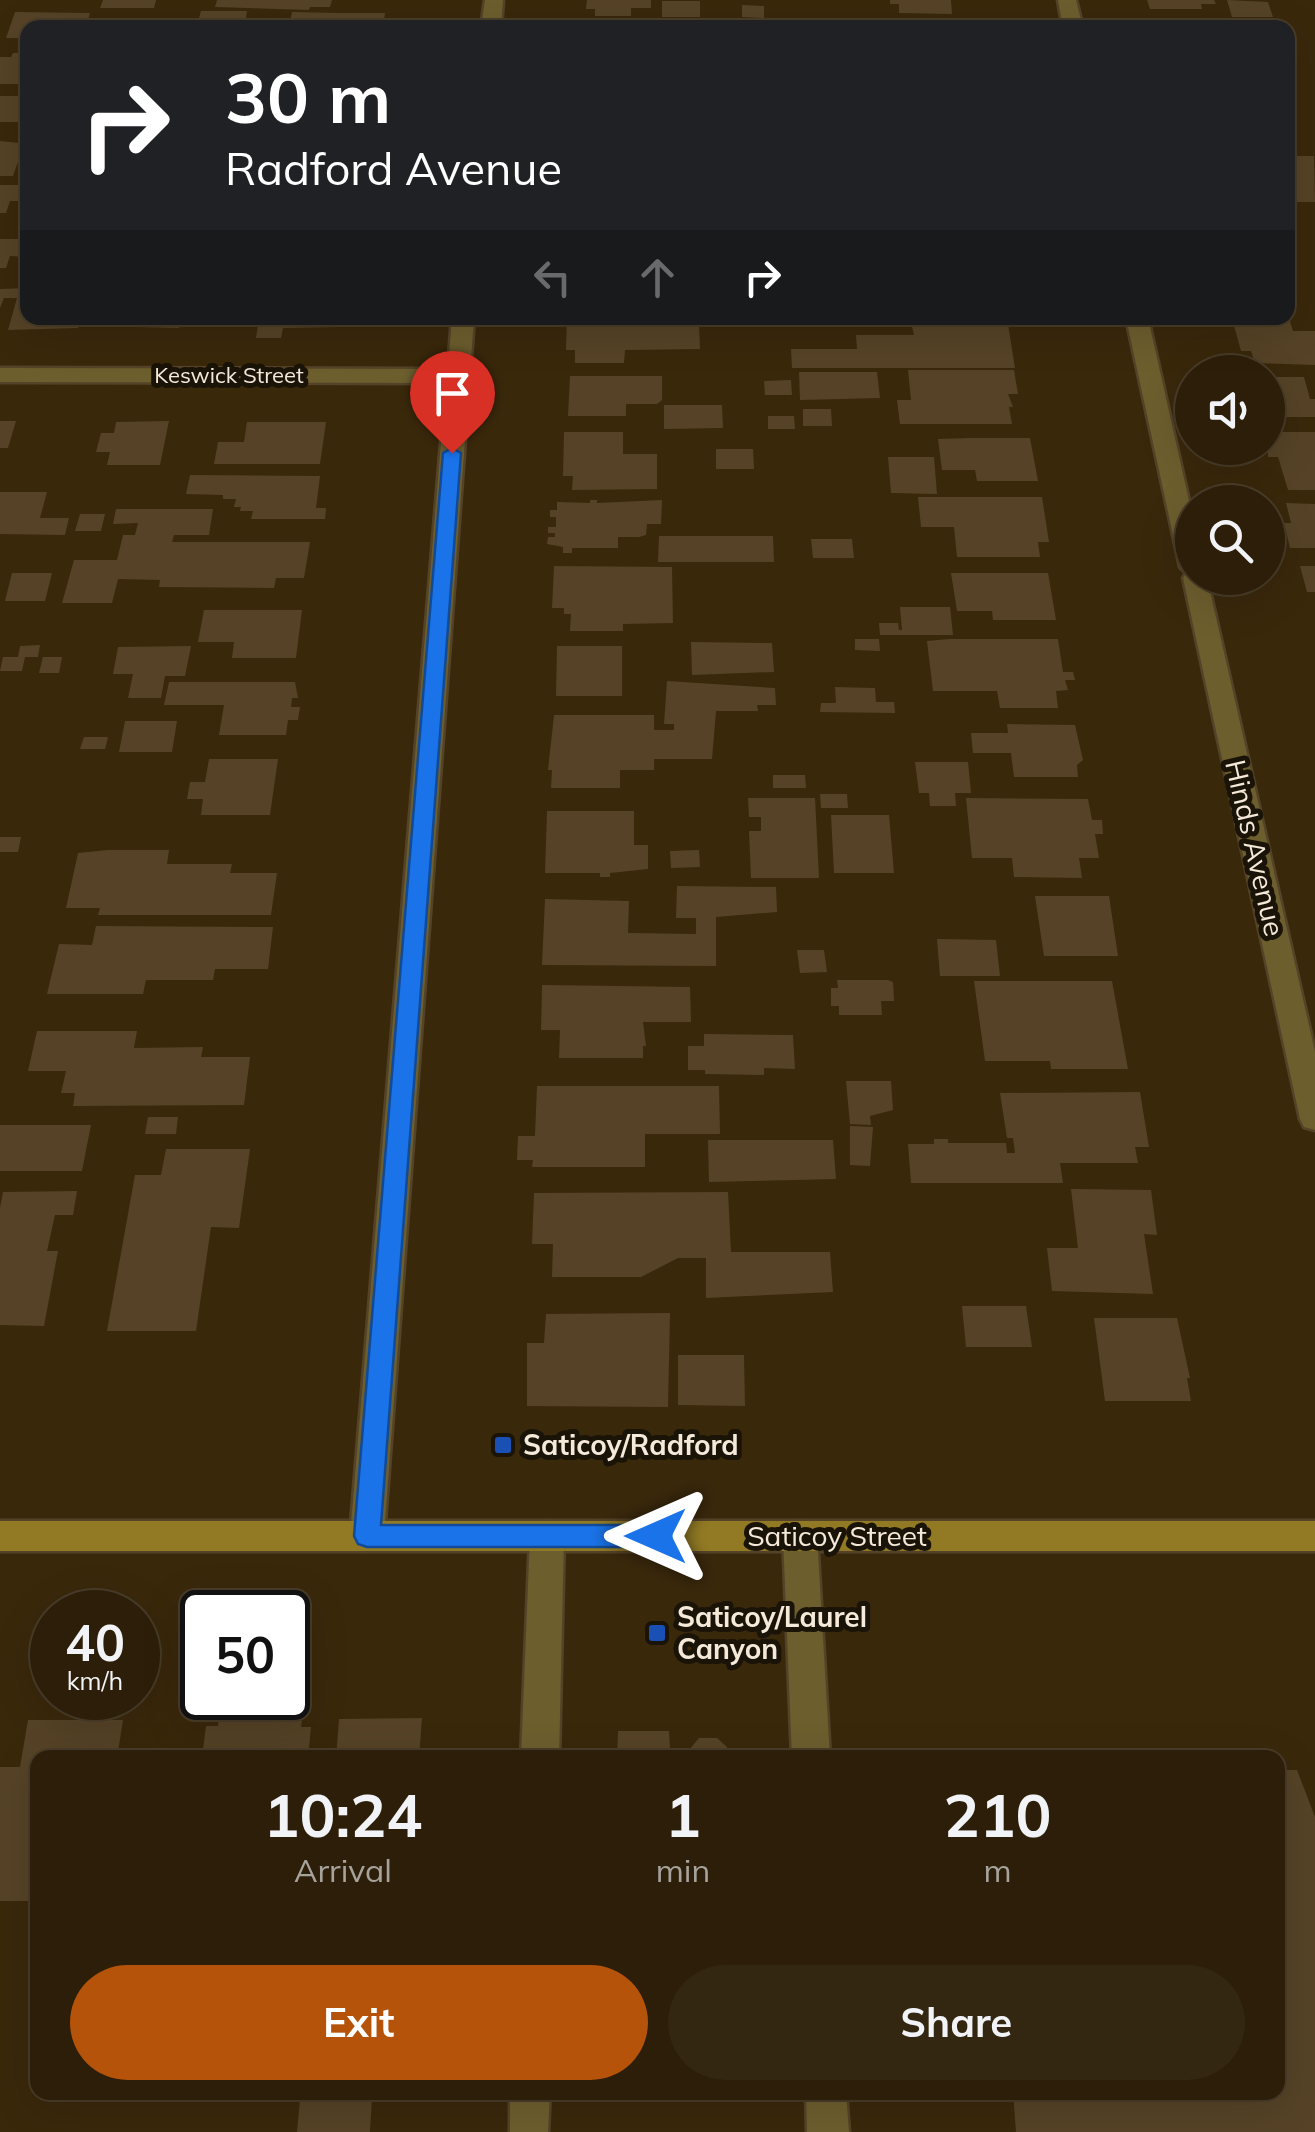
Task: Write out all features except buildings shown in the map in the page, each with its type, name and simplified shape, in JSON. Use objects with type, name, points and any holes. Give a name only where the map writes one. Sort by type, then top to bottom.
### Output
[{"type":"main road","name":"Saticoy Street","points":[[0,1536],[1315,1536]]},
{"type":"street","points":[[367,1536],[462,325]]},
{"type":"street","points":[[1139,325],[1175,491]]},
{"type":"street","name":"Keswick Street","points":[[0,375],[458,376]]},
{"type":"street","name":"Hinds Avenue","points":[[1199,595],[1315,1120]]},
{"type":"street","points":[[540,1750],[547,1536]]},
{"type":"street","points":[[800,1536],[810,1750]]},
{"type":"street","points":[[826,2100],[828,2132]]},
{"type":"place","name":"Saticoy/Radford","points":[[503,1445]]},
{"type":"place","name":"Saticoy/Laurel Canyon","points":[[657,1633]]},
{"type":"route","points":[[452,453],[367,1536],[656,1536]]}]
